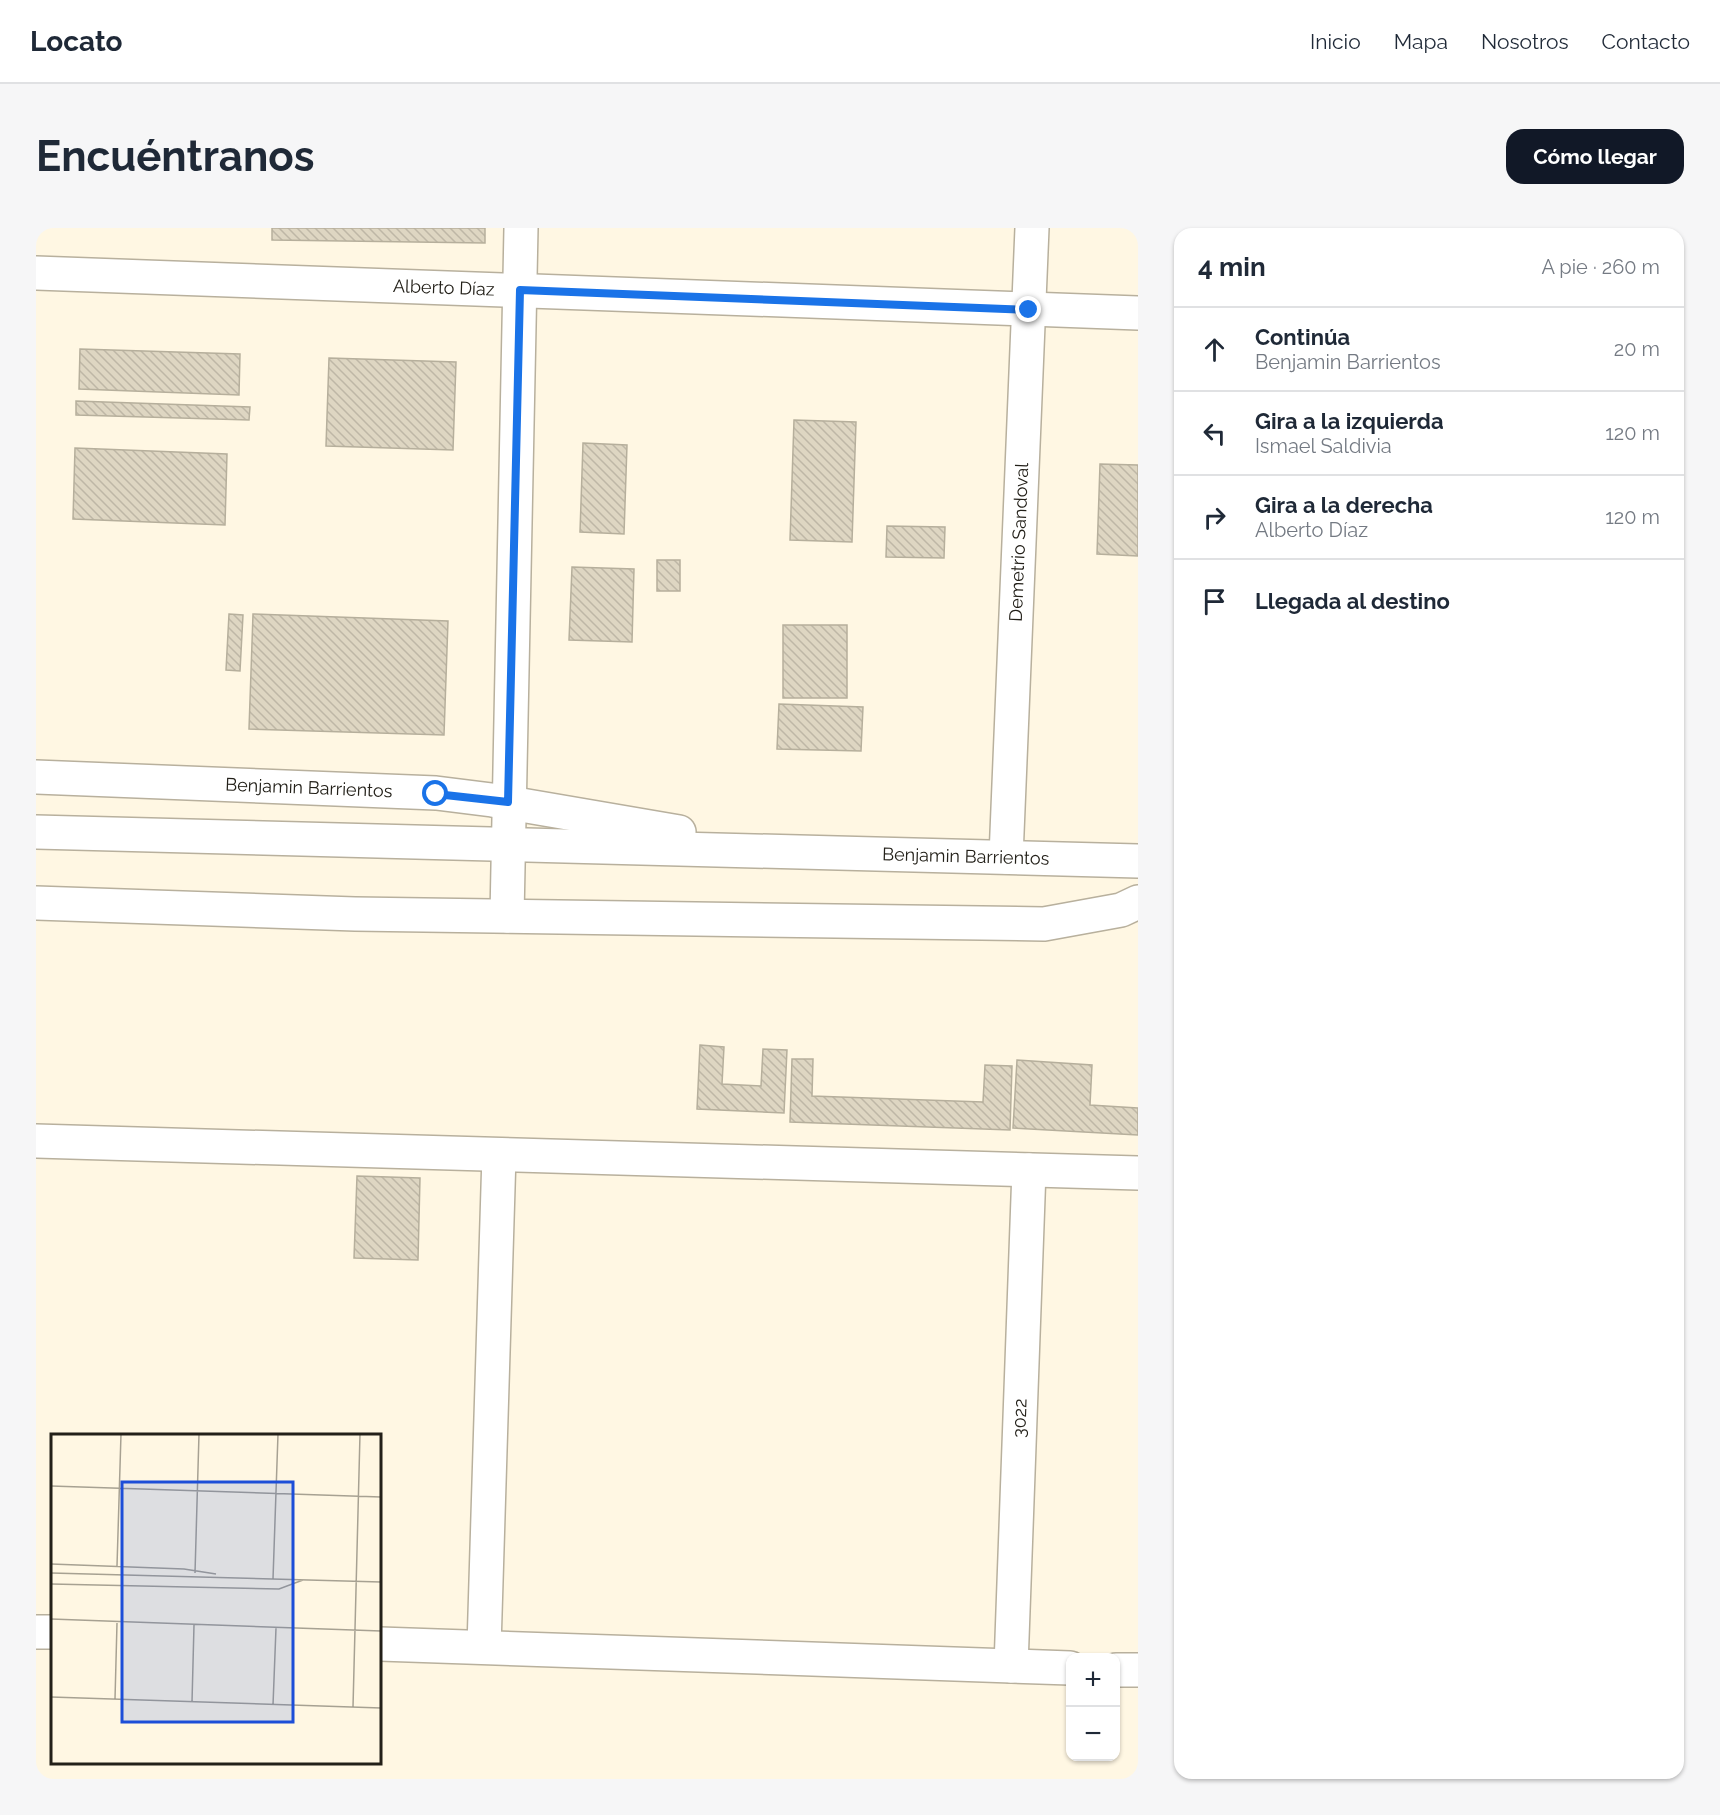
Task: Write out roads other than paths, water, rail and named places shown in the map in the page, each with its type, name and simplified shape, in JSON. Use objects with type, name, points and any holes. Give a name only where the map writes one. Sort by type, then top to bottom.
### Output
[{"type":"street","points":[[507,916],[521,228]]},
{"type":"street","name":"Demetrio Sandoval","points":[[1006,857],[1032,228]]},
{"type":"street","name":"Alberto Díaz","points":[[36,273],[1138,313]]},
{"type":"street","name":"Benjamin Barrientos","points":[[36,777],[436,794],[508,802],[793,851]]},
{"type":"street","name":"Benjamin Barrientos","points":[[36,832],[1138,861]]},
{"type":"street","points":[[36,903],[343,913],[1044,924],[1121,910],[1138,902]]},
{"type":"street","points":[[36,1142],[1138,1173]]},
{"type":"street","points":[[484,1647],[499,1155]]},
{"type":"street","name":"3022","points":[[1011,1666],[1029,1170]]},
{"type":"street","points":[[381,1644],[1066,1668]]},
{"type":"street","points":[[1120,1670],[1138,1670]]}]
